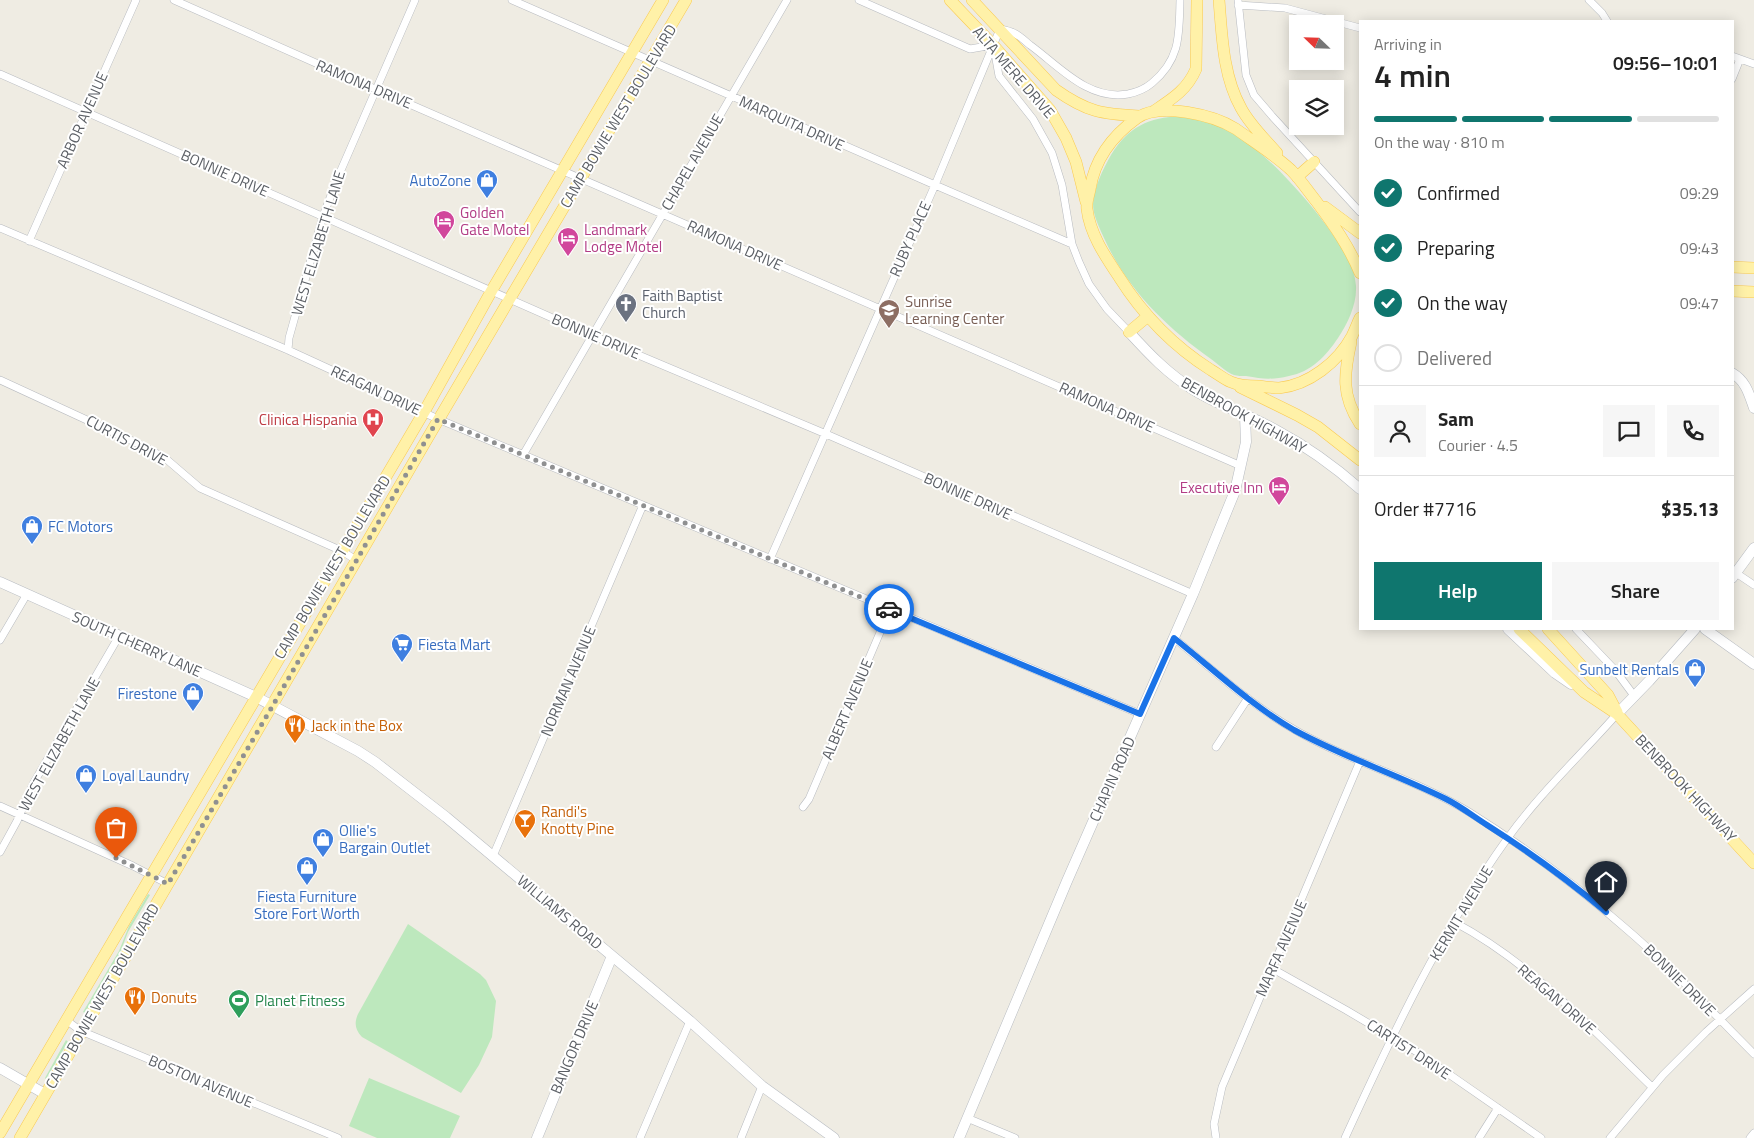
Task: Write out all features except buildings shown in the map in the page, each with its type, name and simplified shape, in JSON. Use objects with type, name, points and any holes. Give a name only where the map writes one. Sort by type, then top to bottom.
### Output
[{"type":"main road","name":"CAMP BOWIE WEST BOULEVARD","points":[[0,1134],[424,412],[492,290],[664,0]]},
{"type":"main road","name":"CAMP BOWIE WEST BOULEVARD","points":[[20,1138],[438,419],[686,0]]},
{"type":"main road","name":"ALTA MERE DRIVE","points":[[950,0],[993,45],[1050,110],[1066,138],[1076,162],[1093,231],[1107,260],[1147,317]]},
{"type":"main road","name":"ALTA MERE DRIVE","points":[[972,0],[1056,90],[1079,105],[1108,115],[1139,116]]},
{"type":"main road","points":[[1152,112],[1177,96],[1188,86],[1196,70],[1197,0]]},
{"type":"main road","points":[[1219,0],[1228,73],[1241,108],[1252,125],[1296,176],[1327,208],[1359,231]]},
{"type":"main road","points":[[1087,206],[1091,179],[1097,161],[1115,136],[1139,116],[1152,112],[1179,111],[1198,113],[1215,118],[1234,128],[1296,176],[1338,232],[1359,270]]},
{"type":"main road","points":[[1296,176],[1314,162]]},
{"type":"main road","points":[[1734,267],[1754,268]]},
{"type":"main road","points":[[1734,291],[1754,292]]},
{"type":"main road","points":[[1129,332],[1147,317]]},
{"type":"main road","name":"BENBROOK HIGHWAY","points":[[1147,317],[1164,335],[1199,362],[1232,382],[1318,427],[1359,459]]},
{"type":"main road","points":[[1232,382],[1280,388],[1314,376],[1342,351],[1359,320]]},
{"type":"main road","points":[[1352,336],[1346,364],[1345,386],[1348,401],[1359,422]]},
{"type":"main road","name":"BENBROOK HIGHWAY","points":[[1521,630],[1584,692],[1618,714],[1754,863]]},
{"type":"main road","name":"BENBROOK HIGHWAY","points":[[1549,630],[1608,694],[1618,714]]},
{"type":"street","name":"ARBOR AVENUE","points":[[29,241],[136,0]]},
{"type":"street","name":"RAMONA DRIVE","points":[[174,0],[1242,466]]},
{"type":"street","name":"WEST ELIZABETH LANE","points":[[288,350],[289,338],[324,216],[338,177],[415,0]]},
{"type":"street","name":"MARQUITA DRIVE","points":[[512,0],[1072,244]]},
{"type":"street","name":"CHAPEL AVENUE","points":[[522,455],[786,0]]},
{"type":"street","points":[[860,0],[970,49],[993,45]]},
{"type":"street","points":[[1000,29],[1015,34],[1079,84],[1102,93],[1118,96],[1136,92],[1150,85],[1165,71],[1172,61],[1179,36],[1180,0]]},
{"type":"street","points":[[1589,0],[1606,20]]},
{"type":"street","points":[[1359,28],[1285,8],[1238,2],[1246,75],[1254,95],[1359,211]]},
{"type":"street","name":"RUBY PLACE","points":[[770,559],[826,434],[1000,29]]},
{"type":"street","name":"BENBROOK HIGHWAY","points":[[993,45],[999,76],[1033,118],[1052,153],[1062,185],[1072,244],[1089,284],[1107,309],[1162,368],[1200,394],[1275,429],[1304,446],[1359,488]]},
{"type":"street","points":[[1736,57],[1754,64]]},
{"type":"street","name":"BONNIE DRIVE","points":[[0,74],[592,335],[826,434],[1193,594]]},
{"type":"street","name":"REAGAN DRIVE","points":[[0,228],[288,350],[438,419],[522,455],[1140,714]]},
{"type":"street","points":[[1734,375],[1740,378],[1747,387],[1754,408]]},
{"type":"street","name":"CURTIS DRIVE","points":[[0,380],[142,445],[165,458],[200,488],[342,551],[356,560]]},
{"type":"street","name":"CHAPIN ROAD","points":[[958,1138],[1193,594],[1235,491],[1242,466],[1246,438],[1245,416]]},
{"type":"street","name":"NORMAN AVENUE","points":[[493,856],[643,505]]},
{"type":"street","points":[[1754,548],[1734,576],[1754,585]]},
{"type":"street","name":"SOUTH CHERRY LANE","points":[[0,582],[256,697],[272,707]]},
{"type":"street","points":[[0,640],[27,594]]},
{"type":"street","name":"ALBERT AVENUE","points":[[803,807],[809,799],[890,609]]},
{"type":"street","name":"BENBROOK HIGHWAY","points":[[1509,630],[1555,673],[1584,692]]},
{"type":"street","points":[[1577,630],[1615,670],[1635,697]]},
{"type":"street","points":[[1618,714],[1694,630]]},
{"type":"street","points":[[1707,630],[1754,664]]},
{"type":"street","name":"WEST ELIZABETH LANE","points":[[0,852],[33,784],[119,636]]},
{"type":"street","name":"BONNIE DRIVE","points":[[1174,638],[1248,698],[1294,729],[1324,745],[1445,799],[1508,838],[1586,895],[1623,926],[1754,1054]]},
{"type":"street","points":[[1216,747],[1248,698]]},
{"type":"street","name":"WILLIAMS ROAD","points":[[272,707],[358,751],[442,814],[690,1021],[762,1086],[834,1138]]},
{"type":"street","name":"KERMIT AVENUE","points":[[1345,1138],[1392,1037],[1462,907],[1508,838],[1536,804],[1618,714]]},
{"type":"street","name":"MARFA AVENUE","points":[[1216,1138],[1214,1124],[1222,1087],[1360,761]]},
{"type":"street","points":[[0,806],[168,884]]},
{"type":"street","name":"REAGAN DRIVE","points":[[1454,922],[1473,932],[1526,970],[1584,1021],[1652,1087]]},
{"type":"street","name":"BANGOR DRIVE","points":[[537,1138],[612,956]]},
{"type":"street","name":"CARTIST DRIVE","points":[[1273,968],[1417,1052],[1541,1138]]},
{"type":"street","points":[[1610,1138],[1652,1087],[1754,989]]},
{"type":"street","name":"BOSTON AVENUE","points":[[66,1020],[81,1031],[338,1138]]},
{"type":"street","points":[[640,1138],[690,1021]]},
{"type":"street","points":[[0,1068],[45,1094]]},
{"type":"street","points":[[741,1138],[762,1086]]},
{"type":"street","points":[[1479,1138],[1498,1108]]},
{"type":"street","points":[[967,1118],[1014,1138]]},
{"type":"street","points":[[1750,1138],[1754,1134]]},
{"type":"green space","points":[[1181,116],[1224,128],[1259,152],[1302,195],[1345,251],[1352,265],[1356,293],[1348,320],[1328,351],[1304,371],[1268,379],[1237,376],[1228,372],[1194,347],[1149,306],[1113,257],[1098,225],[1093,208],[1097,185],[1102,172],[1118,145],[1132,130],[1140,125],[1159,119]]},
{"type":"green space","points":[[148,894],[150,895],[128,932],[120,953],[85,1013],[83,1012],[119,951],[129,926]]},
{"type":"green space","points":[[408,924],[480,974],[486,980],[496,1001],[492,1037],[479,1065],[461,1093],[362,1037],[357,1029],[356,1020],[358,1014]]},
{"type":"green space","points":[[66,1040],[68,1042],[46,1079],[45,1078]]},
{"type":"green space","points":[[369,1078],[460,1116],[450,1138],[377,1138],[349,1126]]},
{"type":"way so far","points":[[116,858],[168,884],[438,419],[889,609]]},
{"type":"place","name":"AutoZone","points":[[487,199]]},
{"type":"place","name":"Golden Gate Motel","points":[[444,240]]},
{"type":"place","name":"Landmark Lodge Motel","points":[[568,257]]},
{"type":"place","name":"Faith Baptist Church","points":[[626,323]]},
{"type":"place","name":"Sunrise Learning Center","points":[[889,329]]},
{"type":"place","name":"Clinica Hispania","points":[[373,438]]},
{"type":"place","name":"Executive Inn","points":[[1279,506]]},
{"type":"place","name":"FC Motors","points":[[32,545]]},
{"type":"place","name":"Fiesta Mart","points":[[402,663]]},
{"type":"place","name":"Sunbelt Rentals","points":[[1695,688]]},
{"type":"place","name":"Firestone","points":[[193,712]]},
{"type":"place","name":"Jack in the Box","points":[[295,744]]},
{"type":"place","name":"Loyal Laundry","points":[[86,794]]},
{"type":"place","name":"Randi's Knotty Pine","points":[[525,839]]},
{"type":"place","name":"Ollie's Bargain Outlet","points":[[323,858]]},
{"type":"place","name":"Fiesta Furniture Store Fort Worth","points":[[307,886]]},
{"type":"place","name":"Donuts","points":[[135,1016]]},
{"type":"place","name":"Planet Fitness","points":[[239,1019]]},
{"type":"route","points":[[889,609],[1140,714],[1174,638],[1248,698],[1294,729],[1324,745],[1445,799],[1470,813],[1508,838],[1586,895],[1606,912]]}]
